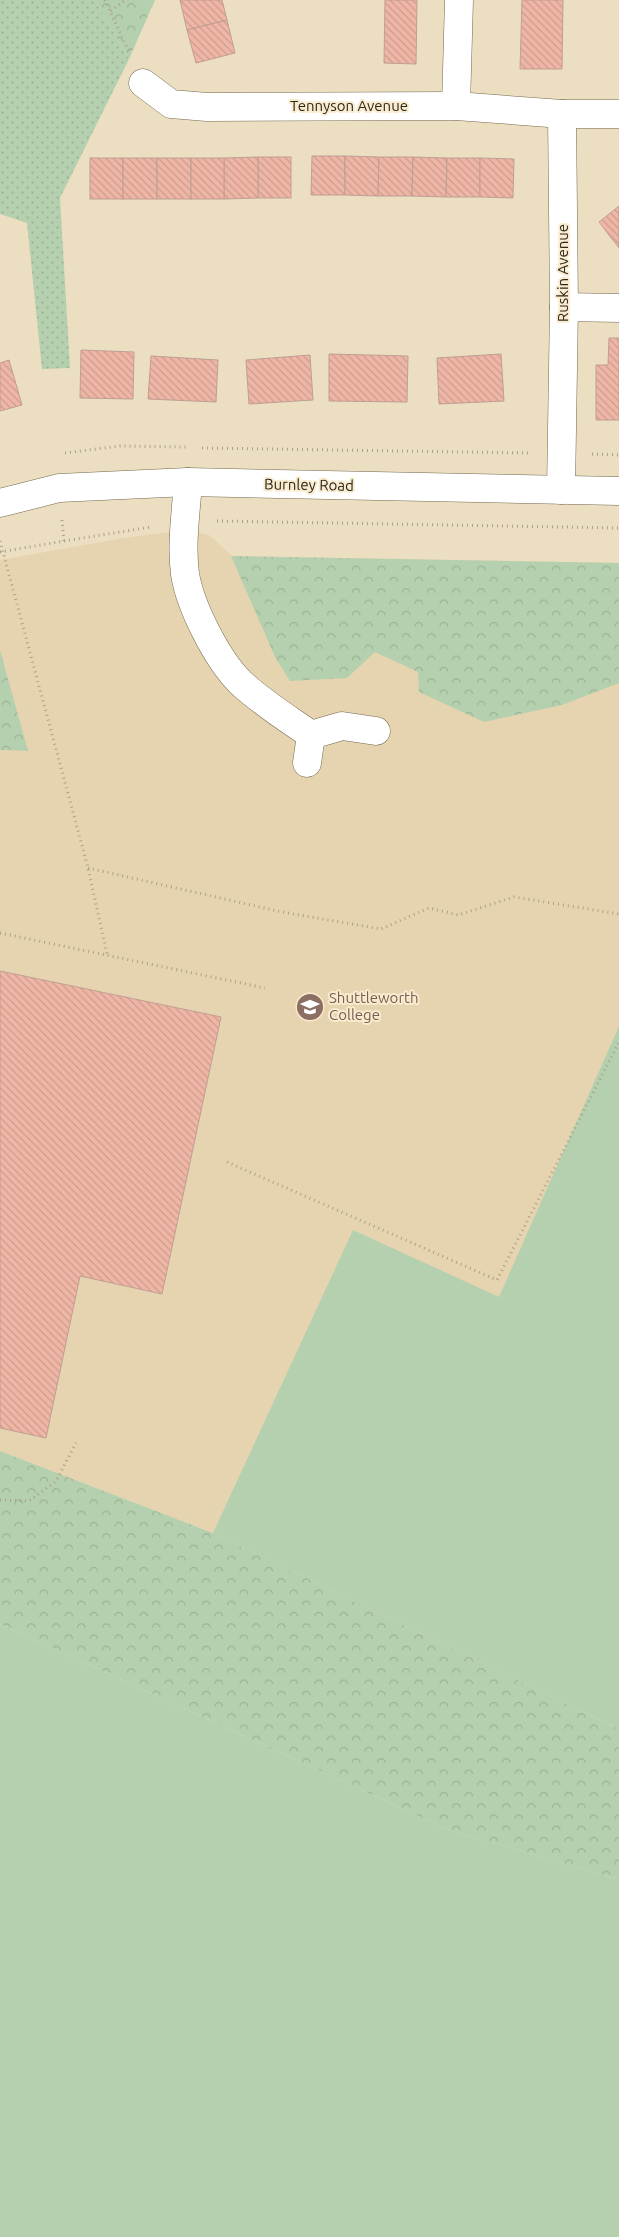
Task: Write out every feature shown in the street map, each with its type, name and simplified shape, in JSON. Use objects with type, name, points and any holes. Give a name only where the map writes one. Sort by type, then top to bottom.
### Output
[{"type":"street","points":[[456,106],[459,0]]},
{"type":"street","name":"Tennyson Avenue","points":[[143,83],[171,104],[207,107],[456,106],[562,114]]},
{"type":"street","points":[[562,114],[619,114]]},
{"type":"street","name":"Ruskin Avenue","points":[[561,490],[564,307],[562,114]]},
{"type":"street","points":[[564,307],[619,308]]},
{"type":"street","points":[[188,482],[185,522],[187,581],[192,603],[212,643],[240,681],[310,735]]},
{"type":"street","name":"Burnley Road","points":[[0,503],[60,488],[188,482],[619,491]]},
{"type":"street","points":[[310,735],[342,726],[376,732]]},
{"type":"street","points":[[307,763],[310,735]]},
{"type":"path","points":[[105,0],[112,11],[143,83]]},
{"type":"path","points":[[112,11],[125,0]]},
{"type":"path","points":[[64,541],[185,522],[250,520],[619,528]]},
{"type":"path","points":[[0,541],[88,868],[107,954]]},
{"type":"path","points":[[88,868],[282,912],[381,930],[429,908],[458,915],[514,897],[619,914]]},
{"type":"path","points":[[0,933],[265,988]]},
{"type":"path","points":[[227,1162],[497,1280],[619,1042]]},
{"type":"path","points":[[0,1500],[29,1501],[56,1481],[76,1443]]},
{"type":"shaded area","name":"Shuttleworth College","points":[[185,530],[209,535],[232,556],[619,563],[619,1729],[213,1533],[0,1451],[0,560],[124,538]]},
{"type":"green space","points":[[0,0],[95,0],[129,59],[60,198],[70,368],[42,369],[27,223],[0,214]]},
{"type":"green space","points":[[95,0],[155,0],[129,59]]},
{"type":"green space","points":[[231,556],[619,563],[619,683],[562,705],[484,722],[419,692],[418,672],[375,652],[347,678],[290,681],[275,657]]},
{"type":"green space","points":[[0,650],[28,751],[0,750]]},
{"type":"green space","points":[[619,1026],[619,1729],[213,1533],[353,1230],[499,1297]]},
{"type":"green space","points":[[0,1451],[213,1533],[619,1729],[619,1880],[447,1829],[0,1624]]},
{"type":"green space","points":[[0,1624],[447,1829],[619,1880],[619,2237],[0,2237]]},
{"type":"building","points":[[180,0],[222,0],[227,20],[187,30]]},
{"type":"building","points":[[385,0],[417,0],[416,64],[384,63]]},
{"type":"building","points":[[522,0],[563,0],[562,69],[520,69]]},
{"type":"building","points":[[227,20],[235,53],[196,63],[187,30]]},
{"type":"building","points":[[312,156],[345,156],[345,195],[311,195]]},
{"type":"building","points":[[345,156],[379,157],[378,196],[345,195]]},
{"type":"building","points":[[258,157],[291,157],[291,198],[258,198]]},
{"type":"building","points":[[258,157],[258,198],[224,199],[224,158]]},
{"type":"building","points":[[379,157],[413,157],[412,196],[378,196]]},
{"type":"building","points":[[413,157],[447,158],[446,197],[412,196]]},
{"type":"building","points":[[90,158],[123,158],[123,199],[90,199]]},
{"type":"building","points":[[123,158],[157,158],[157,199],[123,199]]},
{"type":"building","points":[[157,158],[191,158],[191,199],[157,199]]},
{"type":"building","points":[[191,158],[224,158],[224,199],[191,199]]},
{"type":"building","points":[[447,158],[480,158],[480,197],[446,197]]},
{"type":"building","points":[[480,158],[514,159],[513,198],[480,197]]},
{"type":"building","points":[[619,206],[619,248],[599,222]]},
{"type":"building","points":[[609,338],[619,338],[619,420],[596,420],[596,365],[608,365]]},
{"type":"building","points":[[81,350],[134,352],[133,399],[80,398]]},
{"type":"building","points":[[329,354],[408,356],[407,402],[329,401]]},
{"type":"building","points":[[501,354],[504,401],[439,404],[437,358]]},
{"type":"building","points":[[310,355],[313,400],[249,404],[246,360]]},
{"type":"building","points":[[151,356],[218,360],[216,402],[148,399]]},
{"type":"building","points":[[9,360],[22,405],[0,411],[0,363]]},
{"type":"building","points":[[0,971],[221,1017],[162,1294],[80,1276],[46,1438],[0,1428]]},
{"type":"place","name":"Shuttleworth College","points":[[310,1007]]}]
